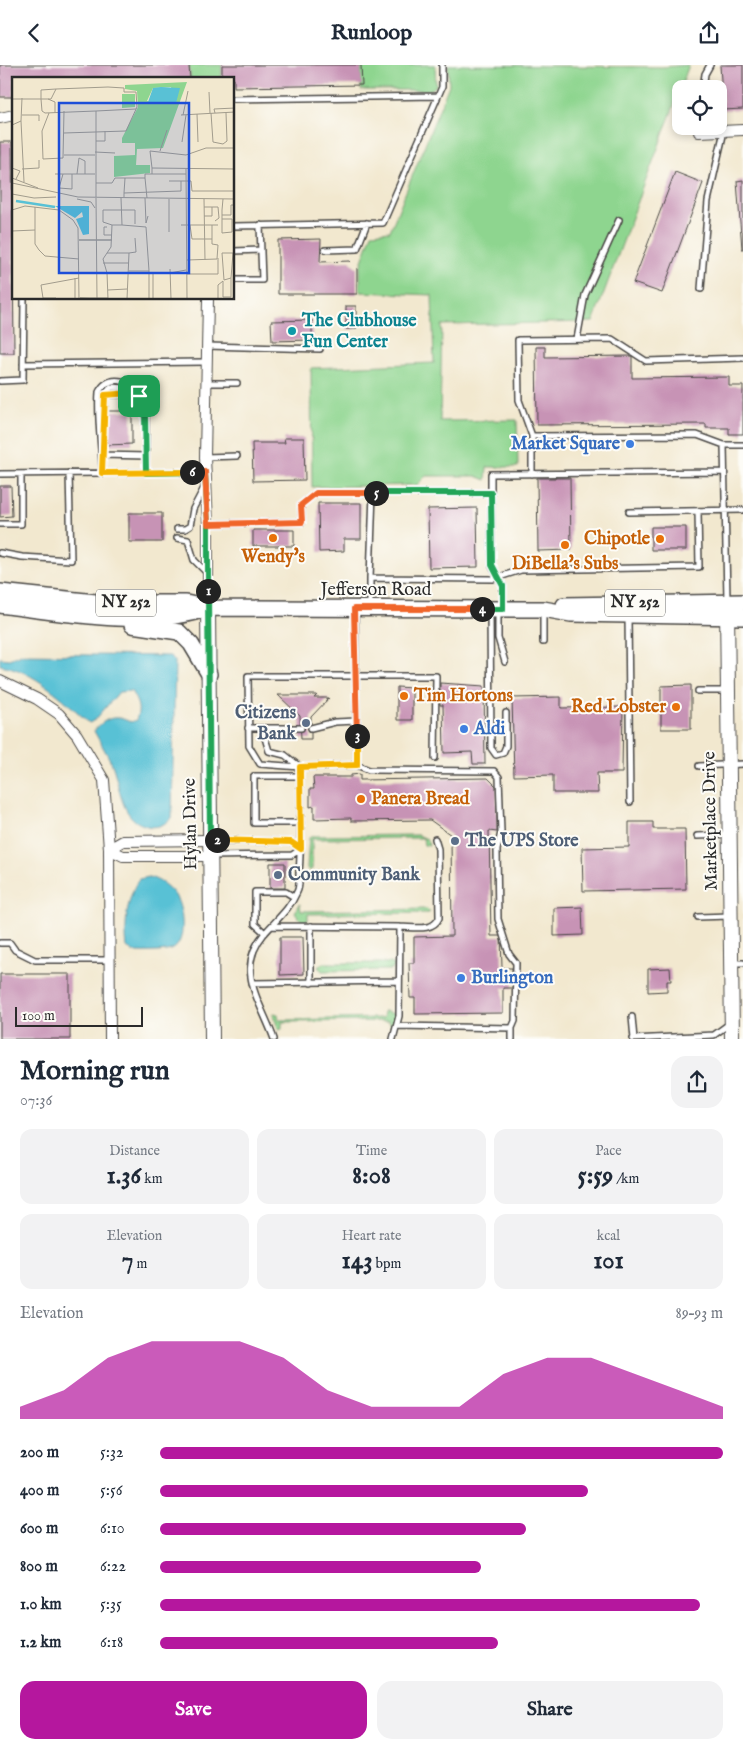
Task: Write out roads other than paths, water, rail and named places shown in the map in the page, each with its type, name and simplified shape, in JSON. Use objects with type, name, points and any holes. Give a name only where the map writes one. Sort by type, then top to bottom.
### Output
[{"type":"main road","name":"Jefferson Road","points":[[0,592],[105,603],[186,603],[208,608],[543,609],[571,614],[743,617]]},
{"type":"main road","name":"Jefferson Road","points":[[543,609],[565,604],[743,602]]},
{"type":"main road","name":"Jefferson Road","points":[[0,605],[100,617],[188,615],[208,608]]},
{"type":"main road","points":[[100,617],[127,624],[179,632],[191,643],[209,674]]},
{"type":"street","points":[[727,131],[743,130]]},
{"type":"street","points":[[208,300],[204,457],[208,524],[208,608]]},
{"type":"street","name":"Marketplace Drive","points":[[728,602],[728,691],[736,765],[730,835],[730,917],[737,963],[732,1039]]},
{"type":"street","name":"Hylan Drive","points":[[208,608],[212,1039]]},
{"type":"street","points":[[0,681],[37,699],[53,710],[77,735],[104,780],[110,849],[110,1039]]},
{"type":"street","points":[[110,849],[123,841],[210,840]]},
{"type":"street","points":[[110,849],[123,856],[210,856]]},
{"type":"lane","points":[[235,226],[383,223],[442,87],[442,65]]},
{"type":"lane","points":[[704,80],[710,65]]},
{"type":"lane","points":[[235,99],[438,96]]},
{"type":"lane","points":[[701,289],[708,201],[723,135]]},
{"type":"lane","points":[[577,339],[585,295],[619,220]]},
{"type":"lane","points":[[325,250],[358,249],[367,223]]},
{"type":"lane","points":[[235,280],[262,280],[260,225]]},
{"type":"lane","points":[[235,251],[261,250]]},
{"type":"lane","points":[[0,381],[23,380],[24,300]]},
{"type":"lane","points":[[532,474],[532,436],[519,400],[518,340],[612,339],[646,361],[743,358]]},
{"type":"lane","points":[[207,346],[320,349]]},
{"type":"lane","points":[[23,364],[206,362]]},
{"type":"lane","points":[[102,447],[99,439],[98,401],[102,386],[113,381],[127,381],[146,396],[148,405],[145,412]]},
{"type":"lane","points":[[206,383],[237,383]]},
{"type":"lane","points":[[102,473],[105,395],[130,393],[139,396],[145,412],[146,473]]},
{"type":"lane","points":[[532,436],[697,435],[724,445],[743,445]]},
{"type":"lane","points":[[724,445],[728,602]]},
{"type":"lane","points":[[102,455],[146,456]]},
{"type":"lane","points":[[204,457],[237,456]]},
{"type":"lane","points":[[0,474],[205,472]]},
{"type":"lane","points":[[506,713],[506,746],[503,753],[496,755],[491,748],[497,609],[503,586],[492,565],[491,474],[724,472]]},
{"type":"lane","points":[[0,553],[22,557],[71,560],[69,473]]},
{"type":"lane","points":[[0,524],[21,524],[21,474]]},
{"type":"lane","points":[[177,529],[185,529],[190,526],[193,509],[206,486]]},
{"type":"lane","points":[[208,524],[302,522],[301,505],[316,493],[491,493]]},
{"type":"lane","points":[[370,609],[373,493]]},
{"type":"lane","points":[[370,578],[499,577],[521,570],[698,567],[698,511]]},
{"type":"lane","points":[[629,512],[743,511]]},
{"type":"lane","points":[[177,538],[188,540],[194,560],[208,575]]},
{"type":"lane","points":[[354,609],[357,765]]},
{"type":"lane","points":[[497,609],[498,638],[504,653],[505,662]]},
{"type":"lane","points":[[543,609],[543,642]]},
{"type":"lane","points":[[628,615],[630,802]]},
{"type":"lane","points":[[435,757],[436,676],[248,676],[249,746],[260,764],[300,767],[357,765],[369,770],[494,771],[499,777],[501,832],[497,850],[498,919],[510,954],[516,963],[515,1021],[512,1028],[512,1039]]},
{"type":"lane","points":[[698,691],[728,691]]},
{"type":"lane","points":[[311,729],[335,722],[357,721]]},
{"type":"lane","points":[[248,728],[301,729]]},
{"type":"lane","points":[[262,728],[269,751],[285,755],[300,767]]},
{"type":"lane","points":[[699,766],[736,765]]},
{"type":"lane","points":[[274,1039],[268,1018],[252,983],[250,961],[255,945],[284,913],[298,891],[301,849],[300,767]]},
{"type":"lane","points":[[300,776],[254,776],[254,823],[301,823]]},
{"type":"lane","points":[[697,835],[730,835]]},
{"type":"lane","points":[[272,925],[431,927],[437,923],[439,918],[438,849],[435,839]]},
{"type":"lane","points":[[210,840],[291,842],[301,849]]},
{"type":"lane","points":[[210,856],[292,855],[301,849]]},
{"type":"lane","points":[[265,933],[255,924],[255,892],[286,892],[294,897]]},
{"type":"lane","points":[[698,917],[730,917]]},
{"type":"lane","points":[[311,926],[311,983]]},
{"type":"lane","points":[[393,1039],[399,1016],[400,927]]},
{"type":"lane","points":[[0,943],[10,943],[15,949],[34,960],[110,960]]},
{"type":"lane","points":[[252,983],[399,981]]},
{"type":"lane","points":[[632,1017],[634,1039],[714,1035],[732,1023]]},
{"type":"lane","points":[[396,1026],[512,1028]]},
{"type":"water","points":[[21,654],[170,656],[175,661],[172,818],[162,825],[152,827],[136,821],[130,815],[121,798],[111,762],[94,731],[106,720],[120,718],[130,722],[136,720],[138,705],[131,691],[119,692],[95,720],[89,723],[70,705],[36,679],[12,668],[0,665],[0,658],[9,659]]},
{"type":"water","points":[[149,877],[166,885],[177,899],[180,907],[182,933],[180,940],[171,950],[132,952],[127,947],[126,939],[129,902],[139,879]]},
{"type":"place","name":"The Clubhouse Fun Center","points":[[292,331]]},
{"type":"place","name":"Market Square","points":[[630,444]]},
{"type":"place","name":"Wendy's","points":[[273,538]]},
{"type":"place","name":"Chipotle","points":[[660,539]]},
{"type":"place","name":"DiBella's Subs","points":[[565,545]]},
{"type":"place","name":"Tim Hortons","points":[[404,696]]},
{"type":"place","name":"Red Lobster","points":[[676,707]]},
{"type":"place","name":"Citizens Bank","points":[[306,723]]},
{"type":"place","name":"Aldi","points":[[464,729]]},
{"type":"place","name":"Panera Bread","points":[[361,799]]},
{"type":"place","name":"The UPS Store","points":[[455,841]]},
{"type":"place","name":"Community Bank","points":[[278,875]]},
{"type":"place","name":"Burlington","points":[[461,978]]}]
